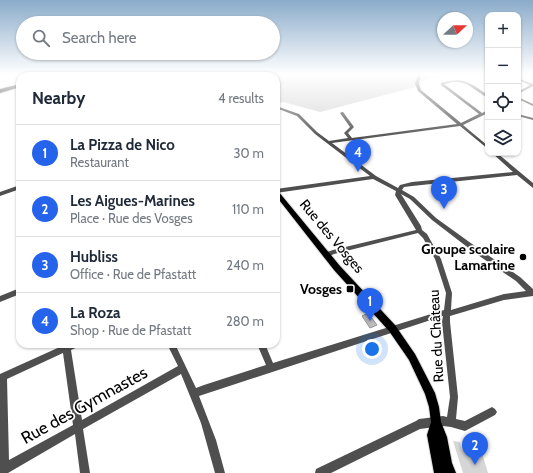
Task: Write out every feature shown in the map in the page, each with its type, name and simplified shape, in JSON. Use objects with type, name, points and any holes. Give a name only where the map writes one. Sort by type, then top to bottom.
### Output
[{"type":"main road","name":"Rue des Vosges","points":[[280,196],[326,255],[392,328],[422,376],[430,393],[436,422],[442,437],[446,464],[450,473]]},
{"type":"main road","name":"Rue des Vosges","points":[[436,422],[433,435],[440,473]]},
{"type":"street","points":[[426,96],[485,145]]},
{"type":"street","points":[[457,96],[481,114]]},
{"type":"street","points":[[521,99],[533,105]]},
{"type":"street","points":[[280,108],[298,115],[316,133],[374,177],[412,198],[434,219],[532,291]]},
{"type":"street","points":[[328,142],[461,125],[485,112]]},
{"type":"street","points":[[342,113],[352,126],[346,133],[351,139]]},
{"type":"street","points":[[521,117],[533,120]]},
{"type":"street","points":[[498,156],[533,186]]},
{"type":"street","points":[[399,190],[402,186],[412,184],[518,173]]},
{"type":"street","points":[[280,190],[374,177]]},
{"type":"street","points":[[0,194],[16,188]]},
{"type":"street","name":"Rue du Château","points":[[399,190],[398,195],[419,228],[419,231],[425,236],[438,259],[448,285],[449,293],[446,322],[454,398],[451,422]]},
{"type":"street","points":[[326,255],[419,231]]},
{"type":"street","points":[[195,393],[204,388],[392,328],[443,313],[532,291]]},
{"type":"street","points":[[0,299],[16,293]]},
{"type":"street","points":[[2,470],[2,378],[63,348]]},
{"type":"street","points":[[69,348],[78,428],[85,473]]},
{"type":"street","points":[[173,348],[195,393],[209,431],[220,473]]},
{"type":"street","points":[[262,348],[271,367]]},
{"type":"street","name":"Rue des Gymnastes","points":[[2,470],[183,368]]},
{"type":"street","points":[[320,473],[419,424],[451,422],[465,426],[492,412]]},
{"type":"shaded area","points":[[280,96],[381,96],[320,112],[283,102],[280,103]]},
{"type":"shaded area","points":[[453,441],[460,442],[462,450],[482,453],[488,473],[463,473]]},
{"type":"building","points":[[368,313],[377,325],[370,328],[362,316]]},
{"type":"place","name":"La Roza","points":[[358,172]]},
{"type":"place","name":"Hubliss","points":[[444,209]]},
{"type":"place","name":"Groupe scolaire Lamartine","points":[[523,257]]},
{"type":"place","name":"Vosges","points":[[350,289]]},
{"type":"place","name":"La Pizza de Nico","points":[[370,321]]},
{"type":"place","name":"Les Aigues-Marines","points":[[475,465]]}]
